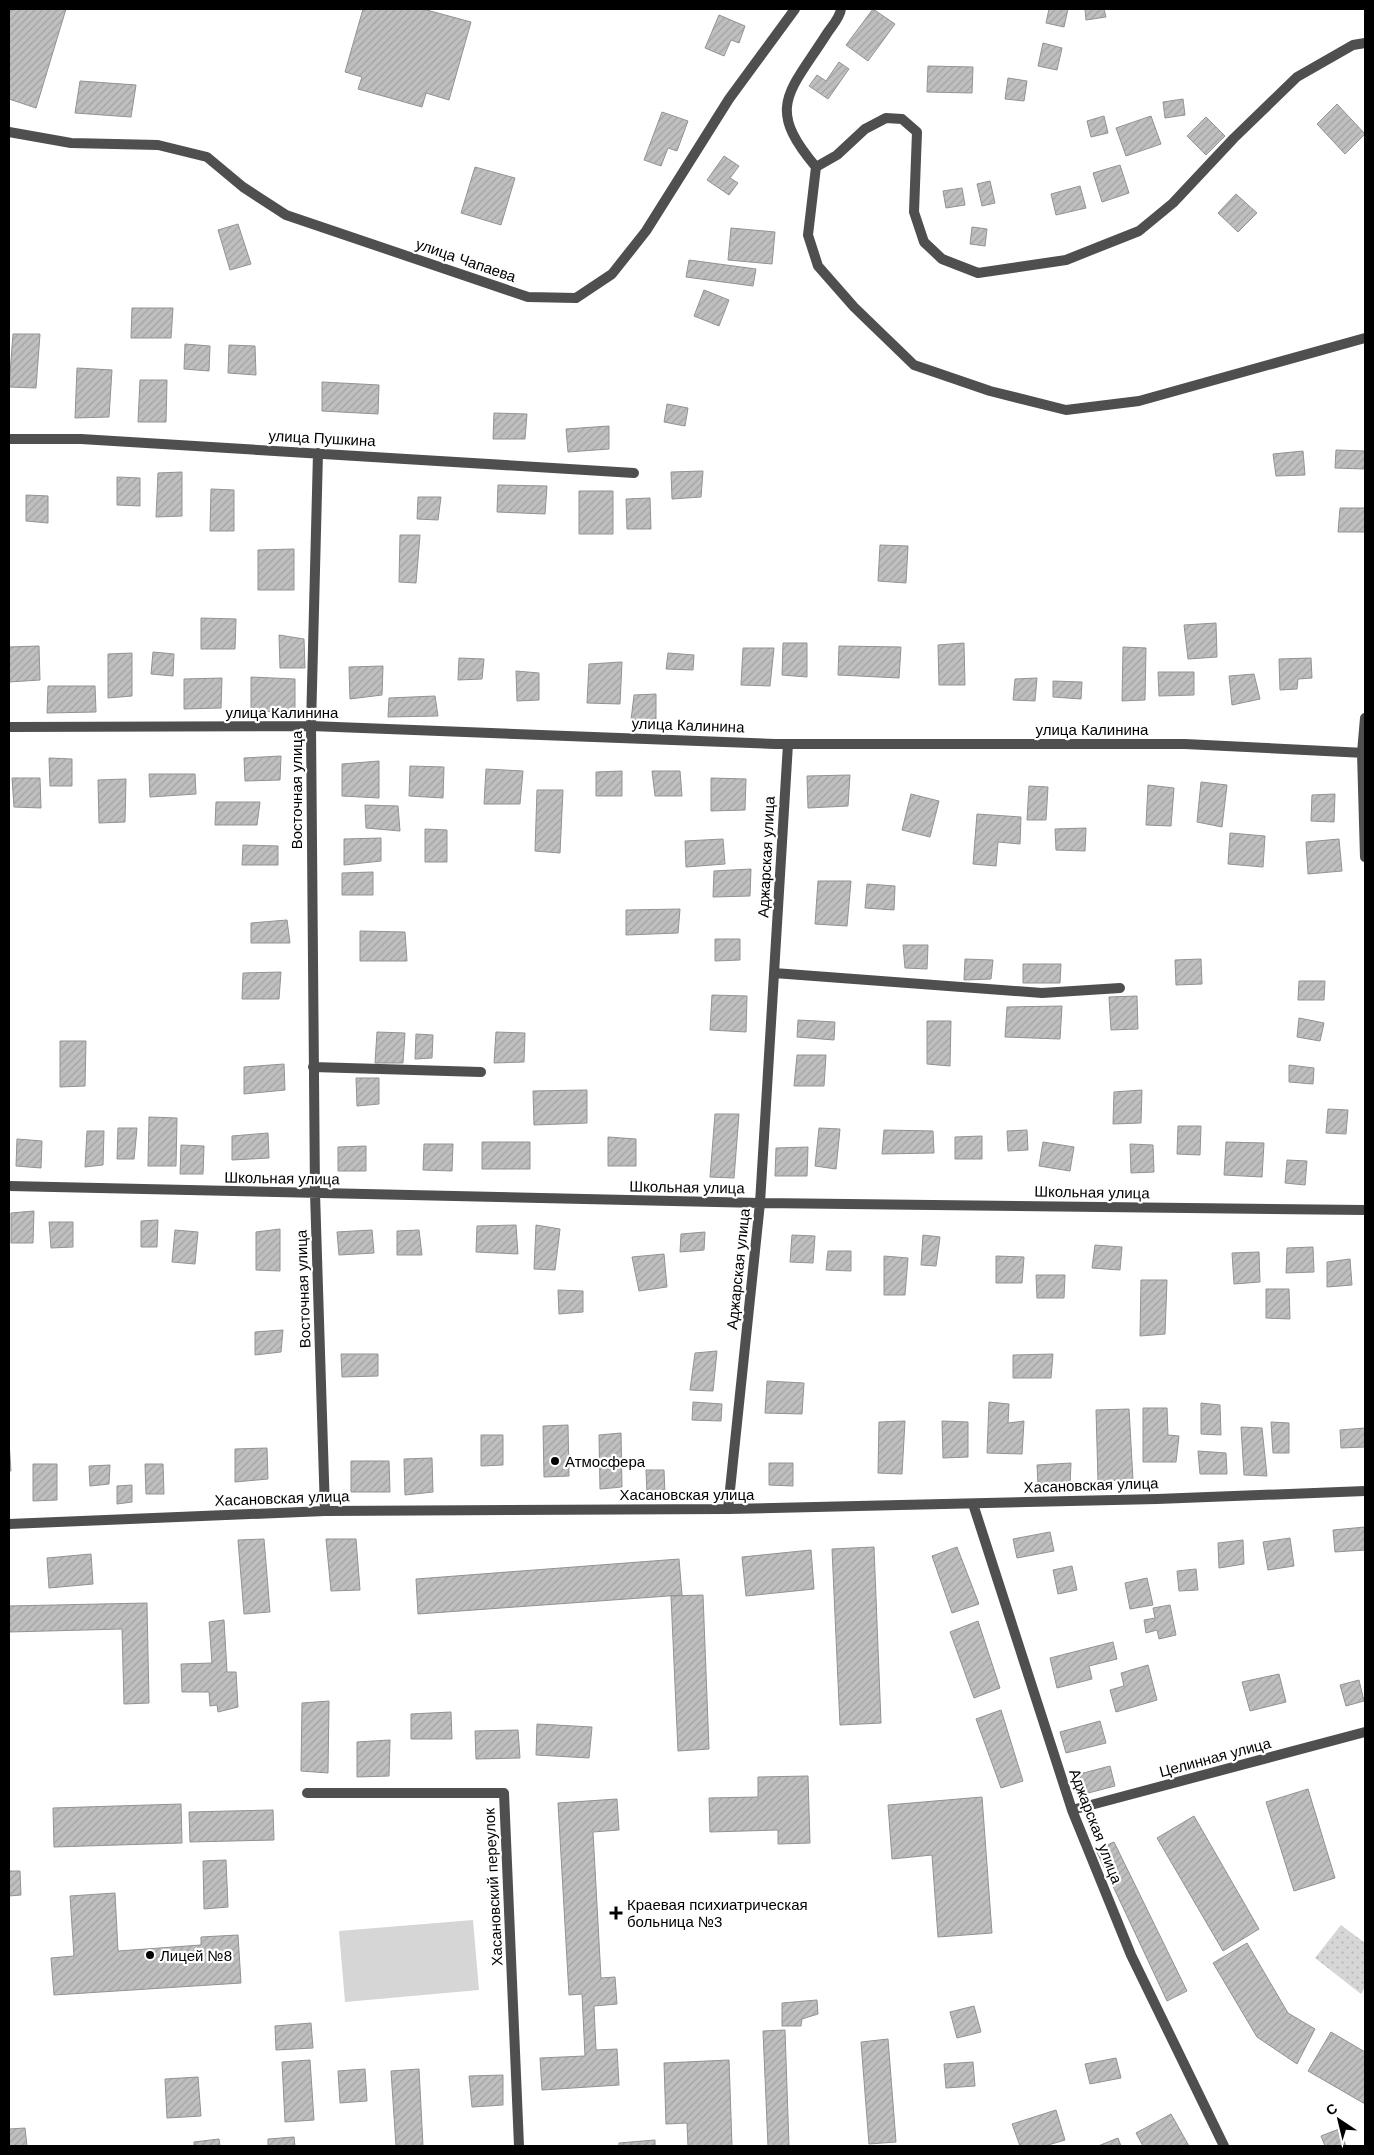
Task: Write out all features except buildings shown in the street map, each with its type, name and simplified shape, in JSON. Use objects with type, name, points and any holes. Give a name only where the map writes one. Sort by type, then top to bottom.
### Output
[{"type":"street","name":"улица Чапаева","points":[[9,132],[70,143],[158,145],[206,157],[243,187],[286,215],[528,297],[576,298],[612,274],[646,231],[729,99],[795,9]]},
{"type":"street","points":[[841,9],[788,95],[786,121],[797,144],[816,167],[808,235],[818,266],[854,307],[914,365],[990,391],[1066,410],[1139,401],[1365,338]]},
{"type":"street","points":[[816,167],[837,155],[865,129],[886,118],[902,119],[917,132],[914,212],[924,242],[942,259],[978,273],[1066,260],[1139,231],[1174,203],[1234,138],[1297,77],[1353,45],[1365,43]]},
{"type":"street","name":"улица Пушкина","points":[[9,439],[81,440],[634,473]]},
{"type":"street","name":"Восточная улица","points":[[318,453],[310,726],[315,1193],[325,1511]]},
{"type":"street","points":[[1365,718],[1365,857]]},
{"type":"street","name":"улица Калинина","points":[[9,727],[310,726],[788,744],[1185,744],[1364,753]]},
{"type":"street","name":"Аджарская улица","points":[[728,1509],[760,1203],[788,744]]},
{"type":"street","points":[[774,973],[1042,993],[1120,988]]},
{"type":"street","points":[[314,1067],[481,1072]]},
{"type":"street","name":"Школьная улица","points":[[9,1186],[760,1203],[1365,1210]]},
{"type":"street","name":"Хасановская улица","points":[[9,1524],[325,1511],[728,1509],[973,1504],[1365,1491]]},
{"type":"street","name":"Аджарская улица","points":[[973,1504],[1072,1810],[1132,1955],[1224,2146]]},
{"type":"street","name":"Целинная улица","points":[[1072,1810],[1365,1732]]},
{"type":"street","name":"Хасановский переулок","points":[[307,1793],[504,1793],[519,2146]]},
{"type":"shaded area","points":[[473,1920],[479,1990],[345,2002],[339,1931]]},
{"type":"shaded area","points":[[1341,1925],[1365,1943],[1365,1987],[1361,1994],[1315,1958]]},
{"type":"place","name":"Атмосфера","points":[[555,1461]]},
{"type":"place","name":"Краевая психиатрическая больница №3","points":[[616,1913]]},
{"type":"place","name":"Лицей №8","points":[[150,1955]]}]
